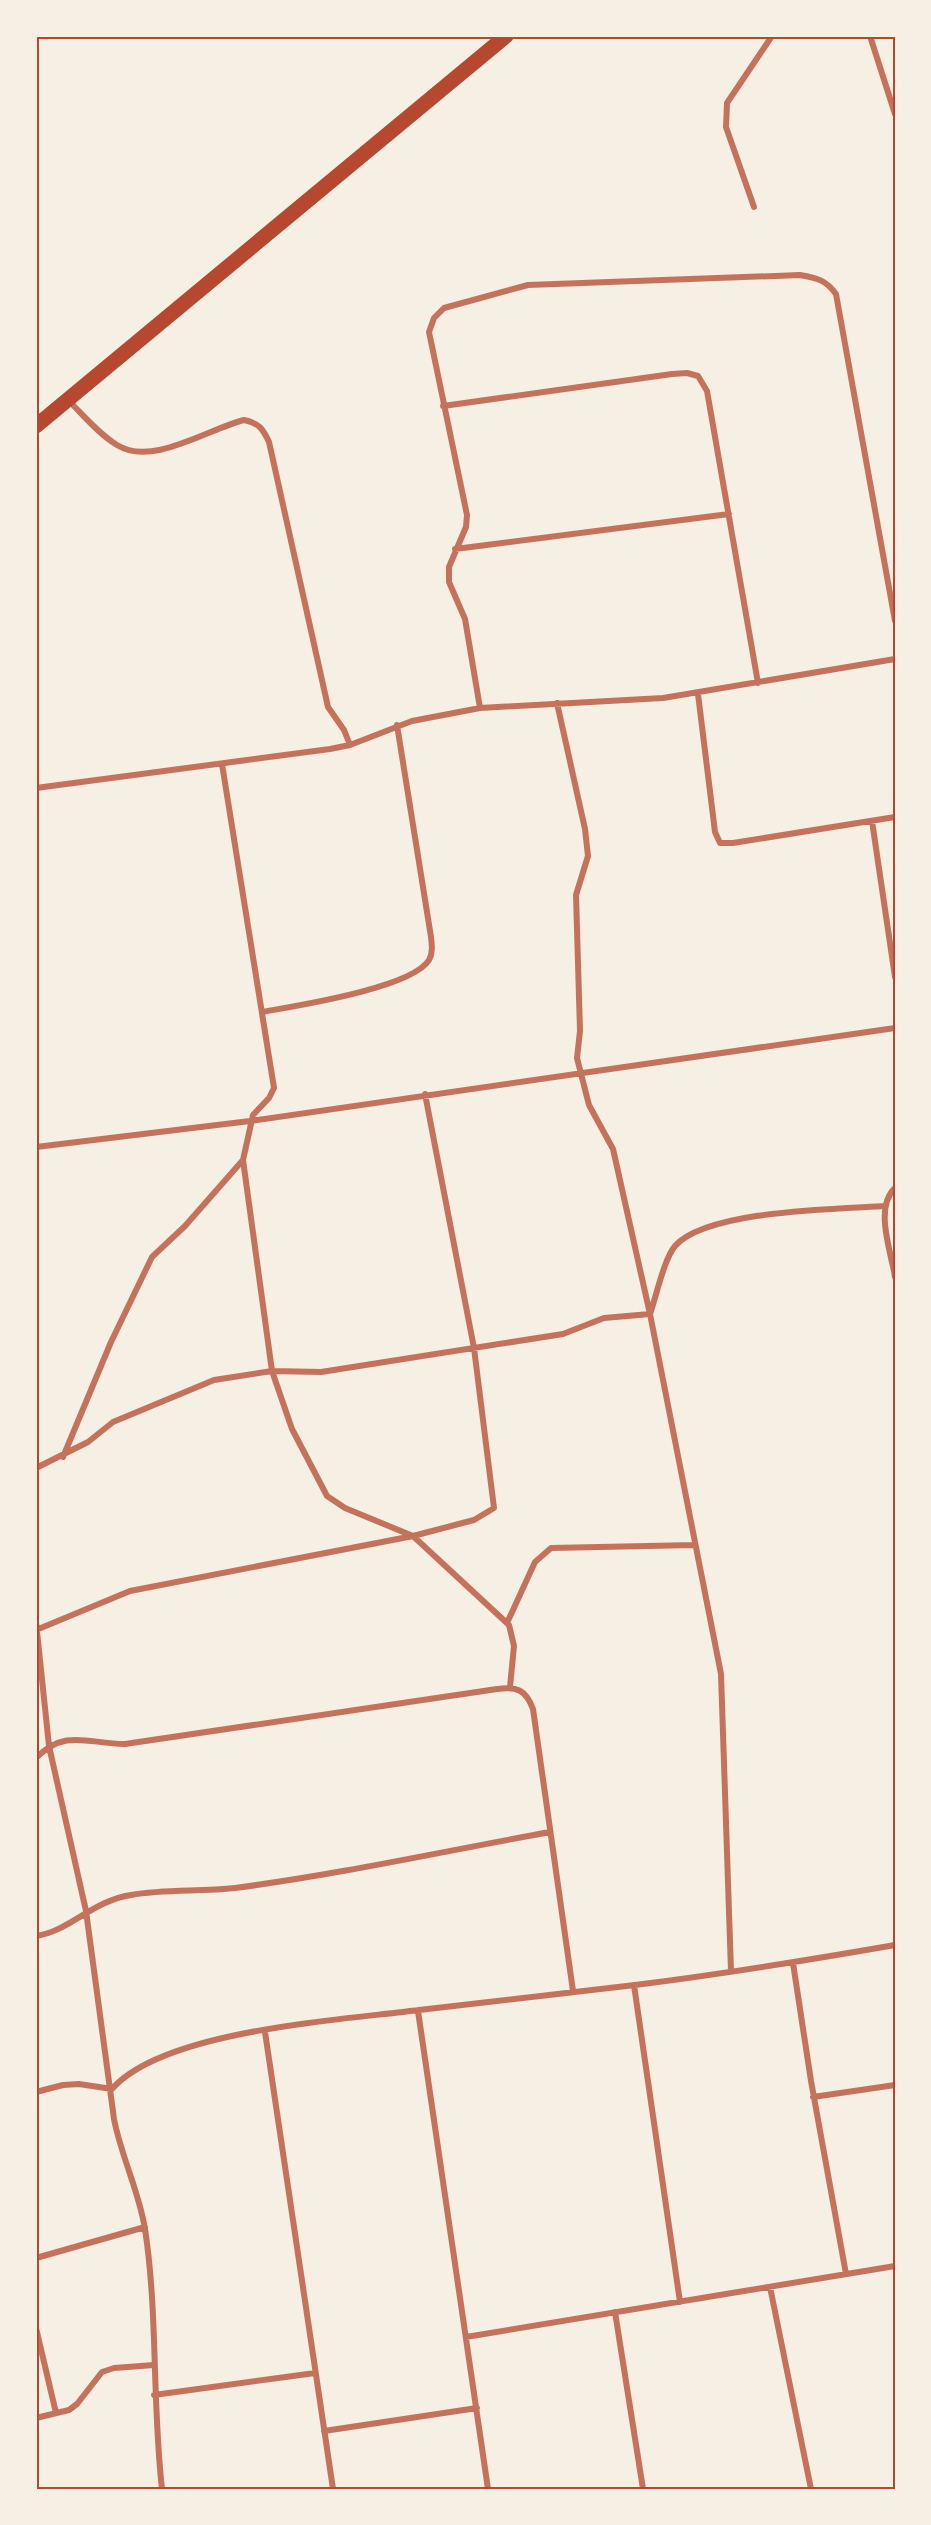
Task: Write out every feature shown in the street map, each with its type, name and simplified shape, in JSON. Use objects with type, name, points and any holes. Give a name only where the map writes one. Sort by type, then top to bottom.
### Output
[{"type":"highway","points":[[36,426],[506,36]]},
{"type":"street","points":[[754,207],[726,127],[727,103],[772,36]]},
{"type":"street","points":[[870,36],[895,114]]},
{"type":"street","points":[[480,708],[465,619],[449,582],[449,567],[466,527],[467,515],[429,332],[434,318],[444,308],[528,285],[800,275],[817,278],[828,284],[836,294],[895,621]]},
{"type":"street","points":[[443,406],[672,374],[687,373],[698,376],[706,391],[758,683]]},
{"type":"street","points":[[67,400],[107,437],[131,451],[148,452],[165,449],[244,420],[255,422],[264,430],[269,442],[328,707],[344,730],[350,745]]},
{"type":"street","points":[[455,549],[729,514]]},
{"type":"street","points":[[36,788],[350,745],[397,725],[480,708],[699,694],[895,659]]},
{"type":"street","points":[[699,694],[715,832],[720,843],[734,843],[895,818]]},
{"type":"street","points":[[557,703],[585,829],[588,856],[576,895],[580,1031],[577,1058],[589,1105],[614,1149],[650,1314],[721,1674],[731,1971]]},
{"type":"street","points":[[262,1012],[330,1000],[367,989],[408,975],[429,960],[432,950],[431,937],[397,725]]},
{"type":"street","points":[[222,764],[274,1088],[250,1120],[243,1160],[272,1371],[292,1429],[327,1496],[345,1509],[413,1536],[507,1623],[514,1646],[510,1687]]},
{"type":"street","points":[[872,821],[895,977]]},
{"type":"street","points":[[36,1147],[250,1120],[895,1028]]},
{"type":"street","points":[[37,1630],[130,1591],[413,1536],[474,1520],[494,1508],[474,1348],[425,1094]]},
{"type":"street","points":[[63,1457],[111,1342],[152,1257],[185,1226],[243,1160]]},
{"type":"street","points":[[895,1188],[888,1194],[885,1206],[895,1277]]},
{"type":"street","points":[[650,1314],[674,1246],[688,1235],[740,1218],[885,1206]]},
{"type":"street","points":[[36,1468],[63,1457],[88,1442],[113,1422],[214,1380],[272,1371],[321,1372],[563,1334],[604,1318],[650,1314]]},
{"type":"street","points":[[507,1623],[536,1562],[551,1548],[695,1545]]},
{"type":"street","points":[[36,1622],[49,1746],[86,1911],[117,2137],[137,2193],[145,2227],[154,2395],[162,2489]]},
{"type":"street","points":[[36,1758],[49,1746],[72,1738],[125,1744],[510,1687],[520,1689],[528,1696],[533,1708],[573,1990]]},
{"type":"street","points":[[36,1936],[52,1934],[86,1911],[108,1900],[130,1895],[236,1888],[550,1832]]},
{"type":"street","points":[[112,2089],[122,2078],[176,2052],[265,2032],[573,1990],[634,1985],[793,1963],[895,1945]]},
{"type":"street","points":[[793,1963],[813,2097],[846,2274]]},
{"type":"street","points":[[634,1985],[680,2302]]},
{"type":"street","points":[[418,2011],[488,2489]]},
{"type":"street","points":[[265,2032],[333,2489]]},
{"type":"street","points":[[36,2092],[63,2085],[79,2084],[112,2089]]},
{"type":"street","points":[[813,2097],[895,2085]]},
{"type":"street","points":[[36,2258],[145,2227]]},
{"type":"street","points":[[466,2337],[895,2266]]},
{"type":"street","points":[[770,2287],[811,2489]]},
{"type":"street","points":[[615,2312],[643,2489]]},
{"type":"street","points":[[36,2328],[56,2413]]},
{"type":"street","points":[[36,2418],[69,2410],[77,2404],[102,2372],[114,2368],[154,2365]]},
{"type":"street","points":[[154,2395],[315,2373]]},
{"type":"street","points":[[324,2431],[477,2408]]}]
